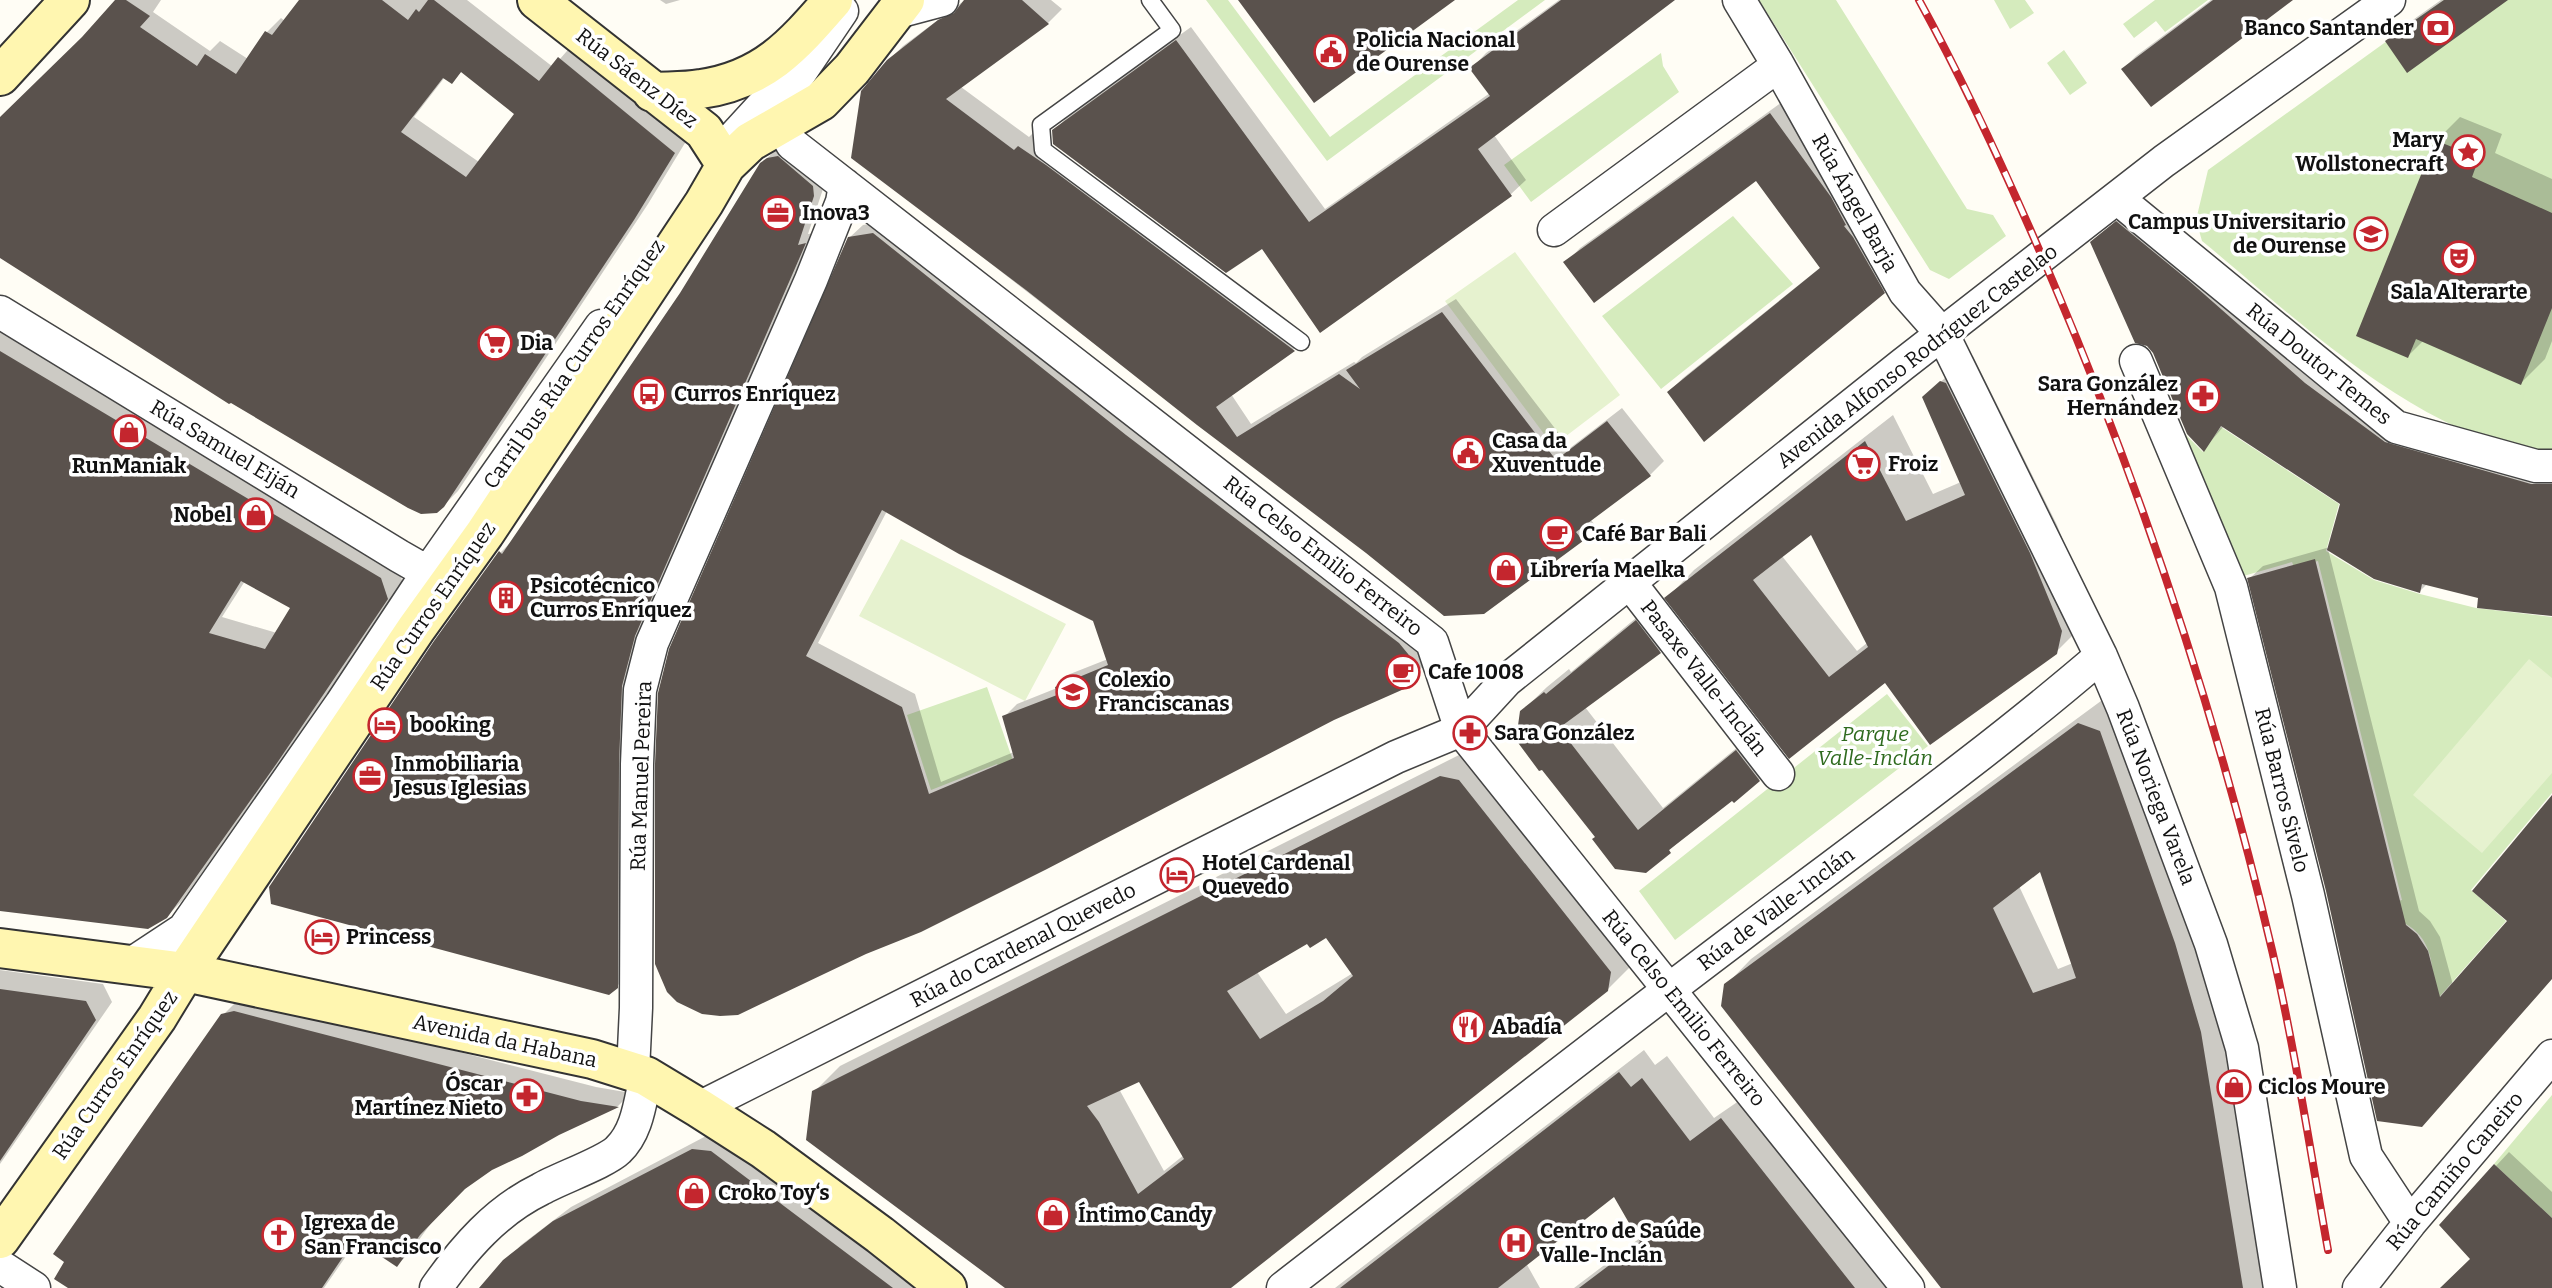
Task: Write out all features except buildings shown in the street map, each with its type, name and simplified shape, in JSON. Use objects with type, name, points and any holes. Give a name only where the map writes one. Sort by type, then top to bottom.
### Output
[{"type":"street","points":[[0,76],[70,0]]},
{"type":"street","name":"Rúa Sáenz Díez","points":[[537,0],[704,131],[722,160]]},
{"type":"street","points":[[652,92],[699,90],[721,85],[771,64],[799,39],[832,0]]},
{"type":"street","points":[[782,124],[783,99],[849,0]]},
{"type":"street","points":[[901,6],[942,0]]},
{"type":"street","name":"Rúa Ángel Barja","points":[[1739,0],[1905,292],[1943,335]]},
{"type":"street","name":"Avenida Alfonso Rodríguez Castelao","points":[[1461,730],[1507,680],[1943,335],[2204,132],[2389,0]]},
{"type":"street","name":"Rúa Curros Enríquez","points":[[0,1238],[157,1018],[442,572],[485,533],[704,203],[722,160],[821,101],[852,69],[901,6]]},
{"type":"street","points":[[1554,230],[1768,73],[1777,63]]},
{"type":"street","points":[[722,160],[777,90],[801,70]]},
{"type":"street","name":"Rúa Celso Emilio Ferreiro","points":[[782,124],[792,144],[1432,642],[1461,730],[1908,1288]]},
{"type":"street","name":"Rúa Manuel Pereira","points":[[436,1288],[458,1256],[507,1208],[617,1152],[633,1132],[640,1073],[636,1008],[640,691],[652,643],[811,280],[842,202],[845,185]]},
{"type":"street","name":"Rúa Doutor Temes","points":[[2118,198],[2396,427],[2536,466],[2552,466]]},
{"type":"street","name":"Rúa Samuel Eiján","points":[[0,312],[399,556],[421,568],[442,572]]},
{"type":"street","name":"Rúa Noriega Varela","points":[[1943,335],[2101,656],[2211,944],[2242,1048],[2280,1288]]},
{"type":"street","name":"Rúa Barros Sivelo","points":[[2136,361],[2231,587],[2308,895],[2367,1156],[2410,1223]]},
{"type":"street","points":[[131,964],[184,929],[341,704],[442,572]]},
{"type":"street","name":"Pasaxe Valle-Inclán","points":[[1630,583],[1778,774]]},
{"type":"street","name":"Rúa de Valle-Inclán","points":[[1283,1288],[1959,770],[2101,656]]},
{"type":"street","name":"Rúa do Cardenal Quevedo","points":[[699,1108],[1396,757],[1461,730]]},
{"type":"street","name":"Avenida da Habana","points":[[0,948],[185,972],[578,1056],[640,1073],[763,1149],[947,1288]]},
{"type":"street","name":"Rúa Camiño Caneiro","points":[[2360,1288],[2410,1223],[2552,1056]]},
{"type":"street","points":[[0,1266],[34,1288]]},
{"type":"lane","points":[[1150,0],[1172,30],[1041,125],[1043,150],[1301,342]]},
{"type":"green space","points":[[1206,0],[1228,0],[1330,137],[1518,0],[1545,0],[1327,161]]},
{"type":"green space","points":[[1759,0],[1836,0],[1967,209],[1993,215],[2006,236],[1949,279],[1930,270]]},
{"type":"green space","points":[[1994,0],[2025,0],[2034,13],[2010,29]]},
{"type":"green space","points":[[2155,0],[2208,0],[2165,32],[2156,21],[2134,38],[2123,24]]},
{"type":"green space","name":"Campus Universitario de Ourense","points":[[2444,0],[2552,0],[2552,452],[2505,445],[2458,428],[2411,403],[2321,340],[2202,241],[2196,220],[2208,170]]},
{"type":"green space","points":[[2064,50],[2087,83],[2070,95],[2047,63]]},
{"type":"green space","points":[[1661,53],[1663,66],[1679,92],[1531,202],[1504,165]]},
{"type":"green space","points":[[1733,216],[1793,284],[1661,389],[1602,316]]},
{"type":"green space","points":[[1515,252],[1620,395],[1553,446],[1445,301]]},
{"type":"green space","points":[[2165,414],[2203,452],[2221,427],[2339,504],[2326,551],[2374,580],[2476,608],[2552,617],[2552,793],[2471,890],[2506,921],[2433,1004],[2430,955],[2420,935],[2399,921],[2394,902],[2402,900],[2318,561],[2294,567],[2292,562],[2233,579]]},
{"type":"green space","points":[[901,539],[1066,624],[1025,701],[859,616]]},
{"type":"green space","points":[[2529,659],[2552,678],[2552,773],[2482,853],[2413,795]]},
{"type":"green space","points":[[987,687],[1022,786],[1009,790],[997,764],[931,790],[907,715]]},
{"type":"green space","name":"Parque Valle-Inclán","points":[[1887,694],[1928,746],[1675,940],[1639,891]]},
{"type":"green space","points":[[2552,1095],[2552,1218],[2494,1164]]},
{"type":"railway","points":[[1919,0],[1989,139],[2053,282],[2118,445],[2177,611],[2228,779],[2272,950],[2328,1250]]},
{"type":"place","name":"Banco Santander","points":[[2438,28]]},
{"type":"place","name":"Policia Nacional de Ourense","points":[[1331,52]]},
{"type":"place","name":"Mary Wollstonecraft","points":[[2468,152]]},
{"type":"place","name":"Inova3","points":[[778,213]]},
{"type":"place","name":"Campus Universitario de Ourense","points":[[2371,234]]},
{"type":"place","name":"Sala Alterarte","points":[[2459,258]]},
{"type":"place","name":"Dia","points":[[495,343]]},
{"type":"place","name":"Curros Enríquez","points":[[649,394]]},
{"type":"place","name":"Sara González Hernández","points":[[2203,396]]},
{"type":"place","name":"RunManiak","points":[[129,432]]},
{"type":"place","name":"Casa da Xuventude","points":[[1468,453]]},
{"type":"place","name":"Froiz","points":[[1863,464]]},
{"type":"place","name":"Nobel","points":[[256,515]]},
{"type":"place","name":"Café Bar Bali","points":[[1557,534]]},
{"type":"place","name":"Librería Maelka","points":[[1506,570]]},
{"type":"place","name":"Psicotécnico Curros Enríquez","points":[[506,598]]},
{"type":"place","name":"Cafe 1008","points":[[1403,672]]},
{"type":"place","name":"Colexio Franciscanas","points":[[1073,692]]},
{"type":"place","name":"booking","points":[[385,725]]},
{"type":"place","name":"Sara González","points":[[1470,733]]},
{"type":"place","name":"Inmobiliaria Jesus Iglesias","points":[[370,776]]},
{"type":"place","name":"Hotel Cardenal Quevedo","points":[[1177,875]]},
{"type":"place","name":"Princess","points":[[322,937]]},
{"type":"place","name":"Abadía","points":[[1468,1027]]},
{"type":"place","name":"Ciclos Moure","points":[[2234,1087]]},
{"type":"place","name":"Óscar Martínez Nieto","points":[[527,1096]]},
{"type":"place","name":"Croko Toy‘s","points":[[694,1193]]},
{"type":"place","name":"Íntimo Candy","points":[[1053,1215]]},
{"type":"place","name":"Igrexa de San Francisco","points":[[279,1235]]},
{"type":"place","name":"Centro de Saúde Valle-Inclán","points":[[1516,1243]]}]
